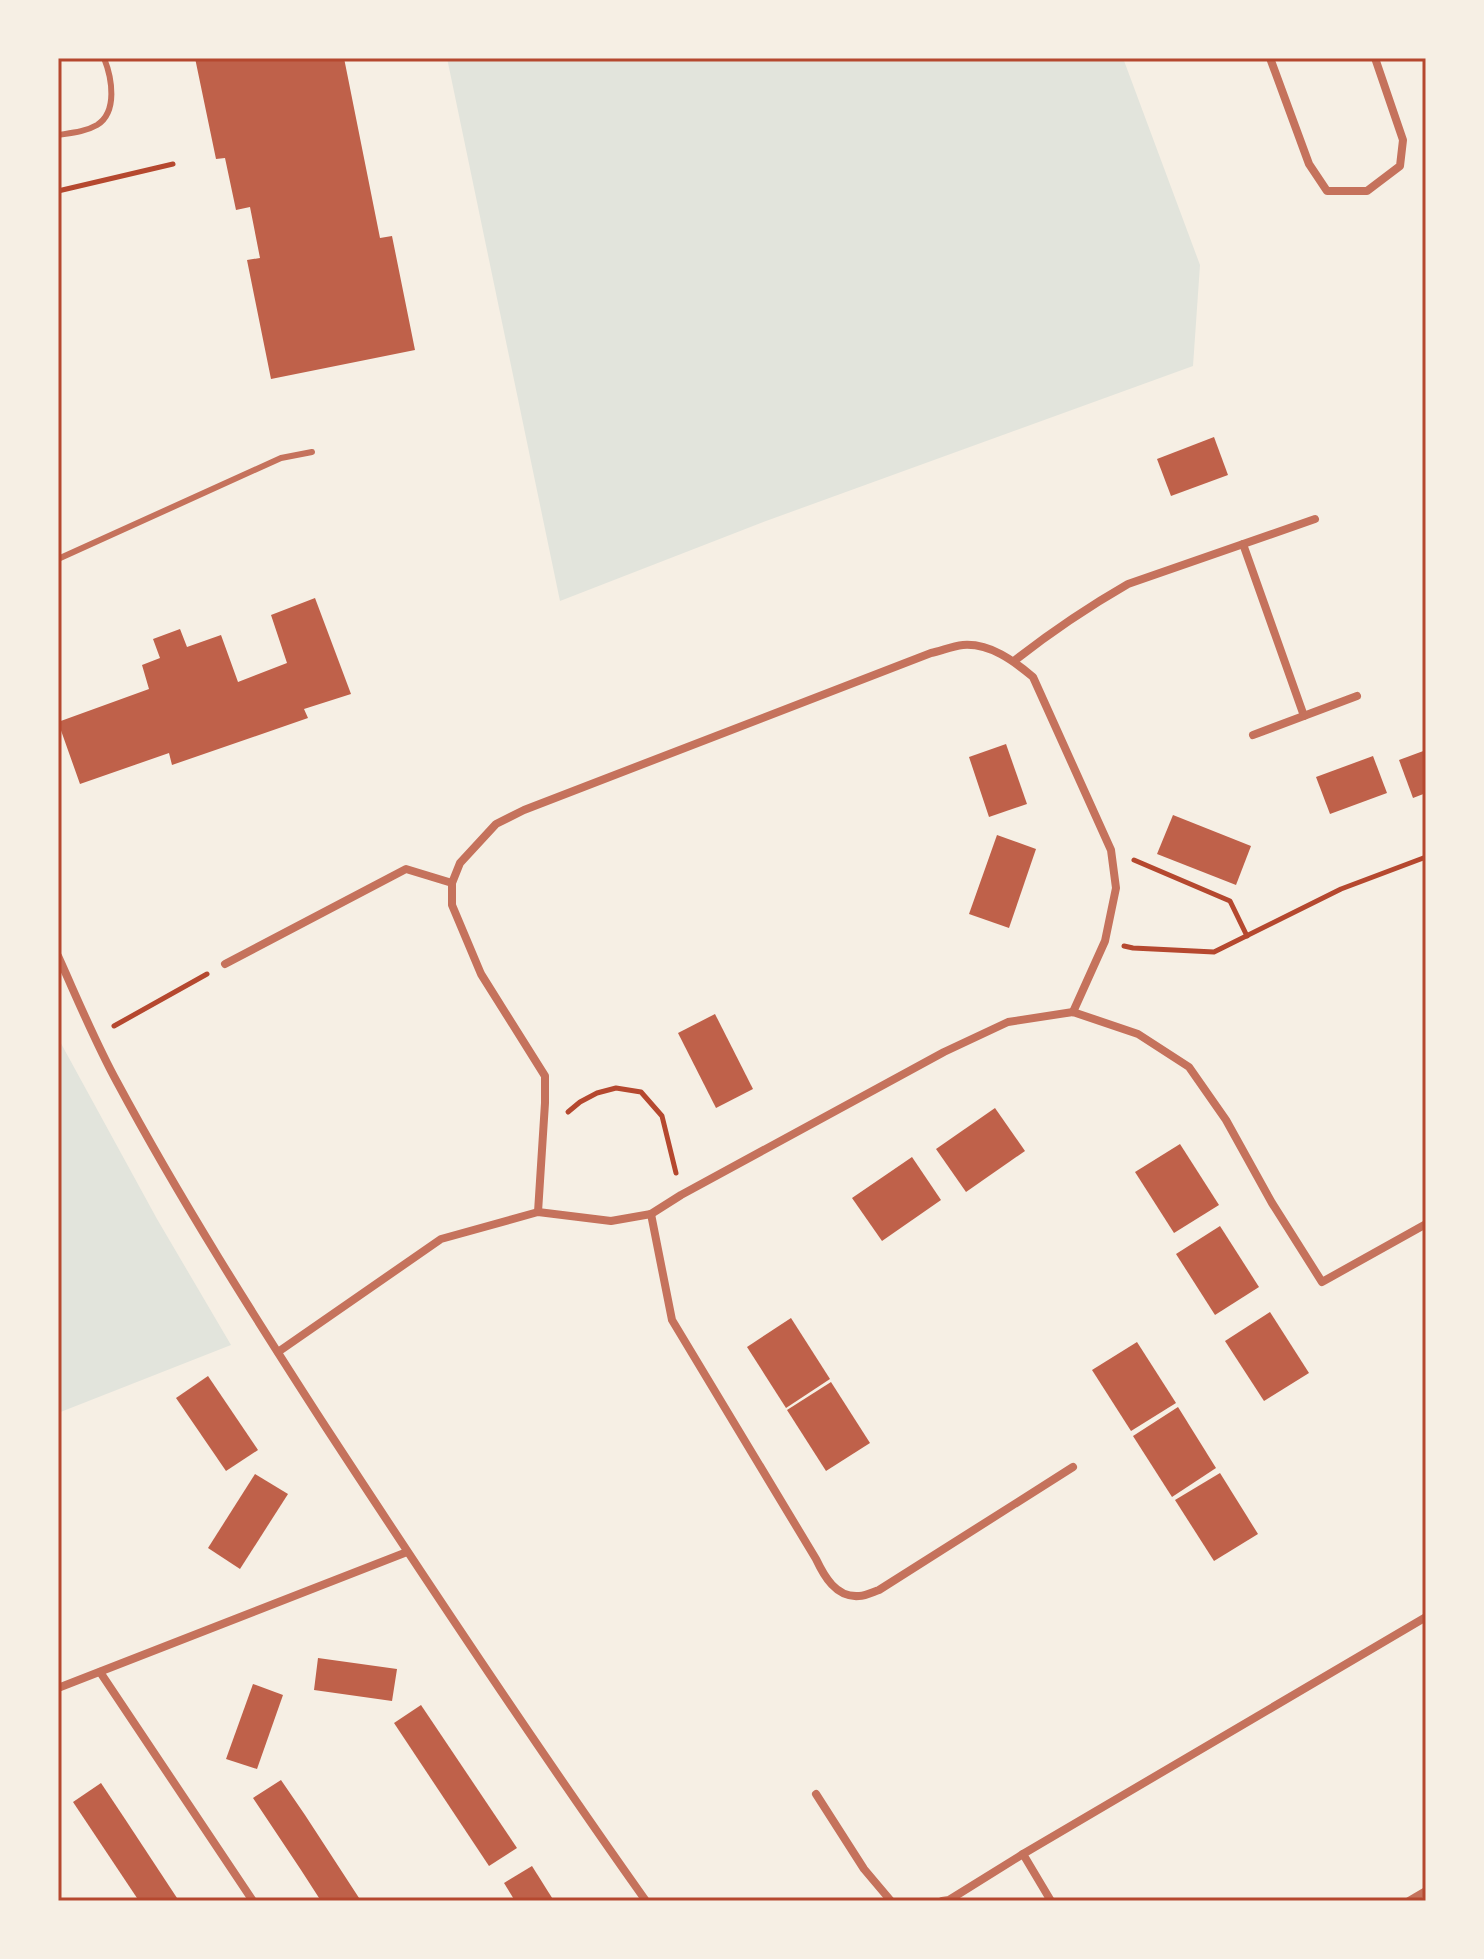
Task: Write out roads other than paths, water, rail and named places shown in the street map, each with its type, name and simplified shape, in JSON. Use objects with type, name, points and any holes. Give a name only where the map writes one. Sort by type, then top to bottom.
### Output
[{"type":"street","points":[[1270,58],[1309,164],[1327,191],[1367,191],[1400,166],[1403,140],[1375,58]]},
{"type":"street","points":[[1014,661],[1050,633],[1128,584],[1315,519]]},
{"type":"street","points":[[1243,544],[1304,716]]},
{"type":"street","points":[[538,1212],[545,1076],[481,974],[452,905],[452,883],[460,863],[496,824],[524,810],[931,653],[963,645],[990,649],[1014,661],[1033,677],[1111,850],[1116,888],[1105,941],[1073,1012]]},
{"type":"street","points":[[1253,735],[1357,696]]},
{"type":"street","points":[[225,964],[406,869],[452,883]]},
{"type":"street","points":[[58,956],[116,1082],[278,1352],[548,1763],[646,1901]]},
{"type":"street","points":[[278,1352],[441,1239],[538,1212],[611,1221],[651,1214],[944,1052],[1008,1022],[1073,1012],[1138,1034],[1189,1067],[1226,1120],[1272,1203],[1322,1282],[1426,1224]]},
{"type":"street","points":[[651,1214],[672,1320],[826,1580],[839,1591],[858,1597],[879,1590],[1073,1467]]},
{"type":"street","points":[[58,1688],[407,1552]]},
{"type":"street","points":[[942,1901],[949,1900],[1426,1617]]},
{"type":"street","points":[[100,1672],[253,1901]]},
{"type":"street","points":[[816,1794],[864,1869],[891,1901]]},
{"type":"street","points":[[1023,1854],[1051,1901]]},
{"type":"street","points":[[1409,1901],[1426,1891]]},
{"type":"lane","points":[[58,135],[99,124],[109,112],[111,93],[104,58]]},
{"type":"lane","points":[[58,559],[281,458],[312,452]]}]
